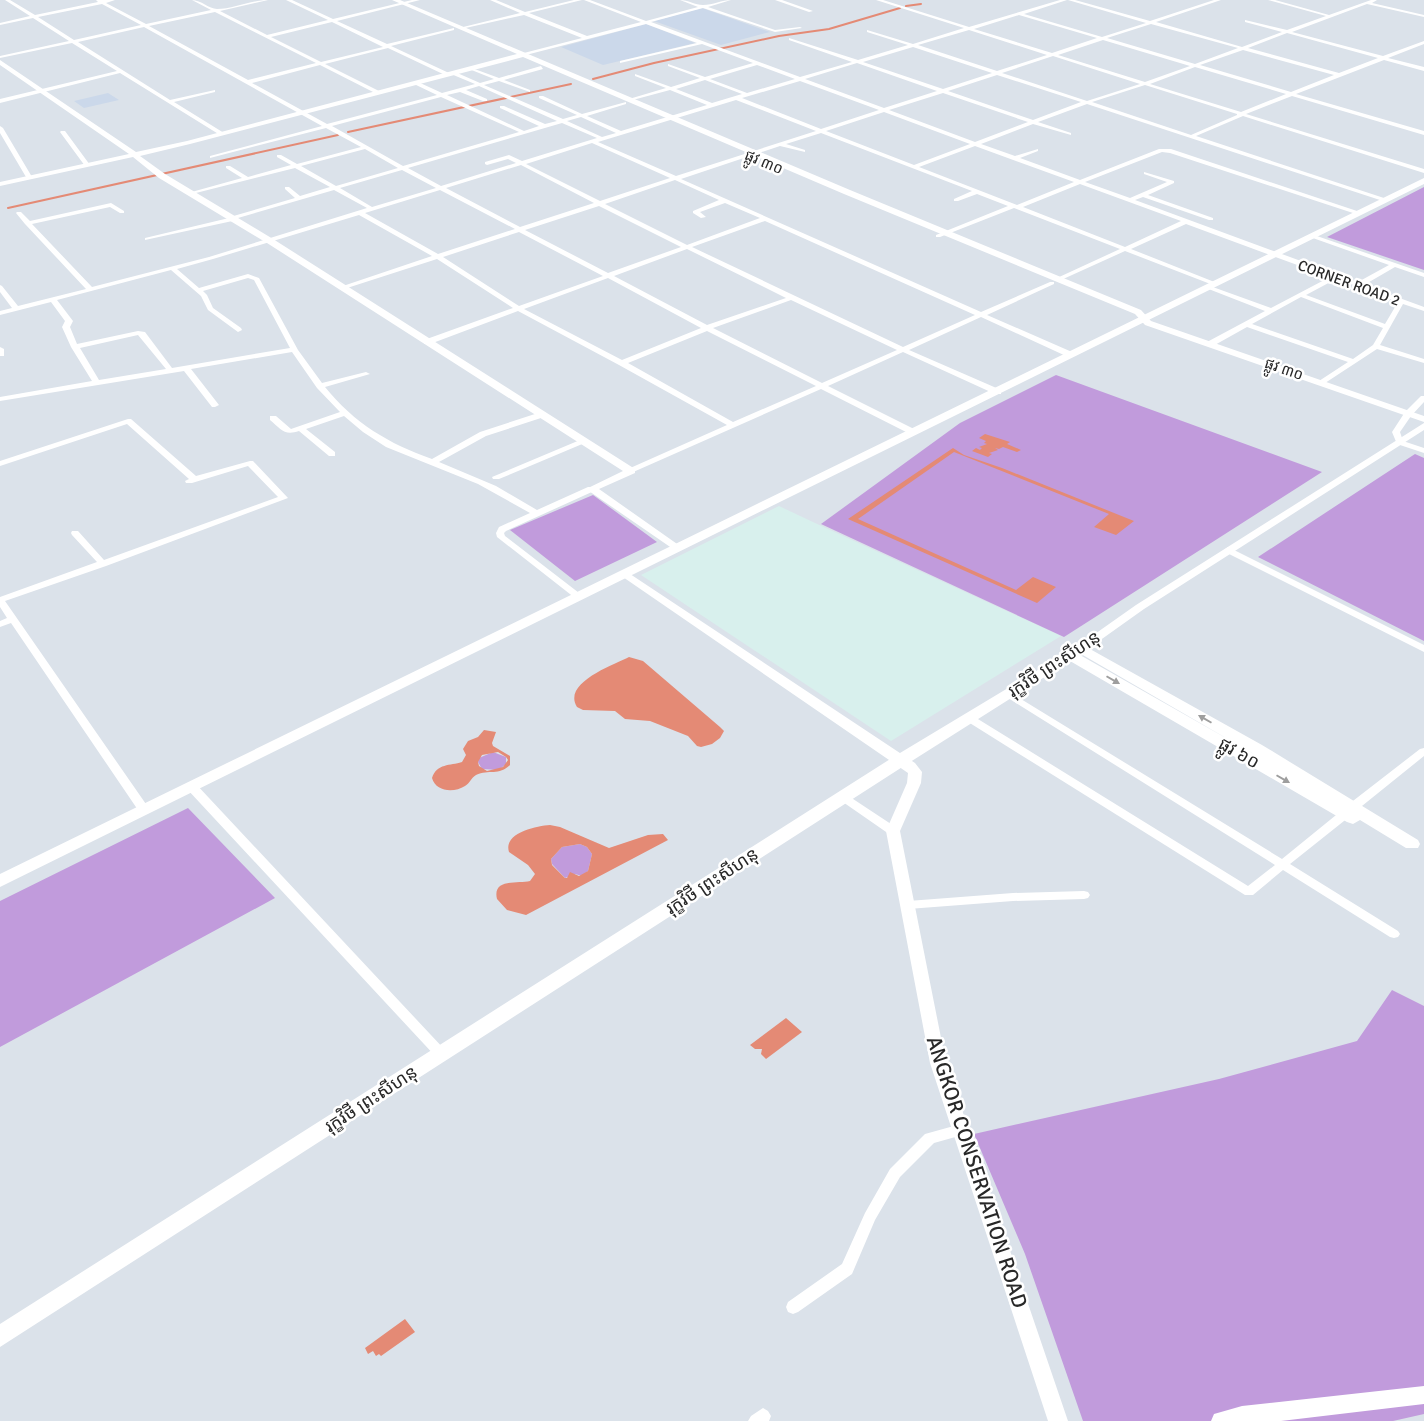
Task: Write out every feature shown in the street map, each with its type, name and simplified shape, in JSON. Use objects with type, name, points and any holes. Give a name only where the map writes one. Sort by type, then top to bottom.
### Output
[{"type":"main road","points":[[0,881],[1424,181]]},
{"type":"main road","name":"រុក្ខវិថី ព្រះសីហនុ","points":[[0,1336],[901,760],[1076,652]]},
{"type":"main road","name":"ផ្លូវ ៦០","points":[[1076,652],[1349,811],[1418,847]]},
{"type":"street","points":[[7,0],[222,134]]},
{"type":"street","points":[[0,24],[100,1],[114,0]]},
{"type":"street","points":[[194,0],[379,93]]},
{"type":"street","points":[[0,57],[266,0]]},
{"type":"street","points":[[288,0],[386,46],[450,74],[480,84],[603,139]]},
{"type":"street","name":"ផ្លូវ ៣០","points":[[385,0],[398,3],[461,28],[541,68],[628,102],[673,117],[751,154]]},
{"type":"street","points":[[265,37],[398,3],[418,0]]},
{"type":"street","points":[[492,0],[587,38]]},
{"type":"street","points":[[461,28],[580,0]]},
{"type":"street","name":"CORNER ROAD 2","points":[[586,0],[755,64],[1081,181],[1334,278],[1424,309]]},
{"type":"street","points":[[682,0],[775,31],[800,28]]},
{"type":"street","points":[[0,184],[222,134],[729,0]]},
{"type":"street","points":[[777,0],[812,11]]},
{"type":"street","points":[[883,0],[1424,171]]},
{"type":"street","points":[[0,313],[173,269],[270,241],[857,61],[1065,0]]},
{"type":"street","points":[[1070,0],[1339,75]]},
{"type":"street","points":[[342,288],[751,154],[881,109],[1219,0]]},
{"type":"street","points":[[1270,0],[1328,16]]},
{"type":"street","points":[[1356,0],[1424,16]]},
{"type":"street","points":[[912,167],[1031,122],[1144,84],[1284,31],[1375,0]]},
{"type":"street","points":[[100,1],[404,168],[707,328],[913,432]]},
{"type":"street","name":"ផ្លូវ ៣០","points":[[398,3],[452,29],[628,102],[664,120],[751,154],[1056,281],[1138,312],[1148,323],[1424,420]]},
{"type":"street","points":[[1019,14],[1104,37],[1424,133]]},
{"type":"street","points":[[491,16],[501,20]]},
{"type":"street","points":[[1247,21],[1424,69]]},
{"type":"street","points":[[248,82],[452,29]]},
{"type":"street","points":[[869,31],[1385,200]]},
{"type":"street","points":[[791,39],[1069,134]]},
{"type":"street","points":[[1192,136],[1240,116],[1240,114],[1424,42]]},
{"type":"street","points":[[622,62],[700,43]]},
{"type":"street","points":[[0,62],[134,155],[158,174],[270,241],[631,471]]},
{"type":"street","points":[[147,239],[233,218],[755,64]]},
{"type":"street","points":[[670,66],[748,95]]},
{"type":"street","points":[[471,68],[528,91]]},
{"type":"street","points":[[212,157],[541,68]]},
{"type":"street","points":[[0,101],[121,71]]},
{"type":"street","points":[[637,75],[712,105]]},
{"type":"street","points":[[416,83],[526,133]]},
{"type":"street","points":[[462,90],[485,100]]},
{"type":"street","points":[[171,101],[213,91]]},
{"type":"street","points":[[541,97],[621,133]]},
{"type":"street","points":[[737,98],[978,191],[1271,310]]},
{"type":"street","points":[[502,107],[546,127]]},
{"type":"street","points":[[0,128],[29,177]]},
{"type":"street","points":[[63,132],[87,165]]},
{"type":"street","points":[[594,142],[980,316],[1069,354]]},
{"type":"street","points":[[780,144],[804,151]]},
{"type":"street","points":[[190,194],[367,147]]},
{"type":"street","points":[[1015,158],[1036,150]]},
{"type":"street","points":[[942,234],[1161,150],[1180,154],[1358,213]]},
{"type":"street","points":[[279,156],[332,188],[372,209]]},
{"type":"street","points":[[487,163],[509,157],[599,204],[901,350],[998,392]]},
{"type":"street","points":[[228,167],[246,178]]},
{"type":"street","points":[[1131,200],[1172,182],[1146,174]]},
{"type":"street","points":[[287,188],[299,198]]},
{"type":"street","points":[[956,200],[978,191]]},
{"type":"street","points":[[1144,195],[1211,218]]},
{"type":"street","points":[[703,218],[694,212],[723,201]]},
{"type":"street","points":[[27,223],[111,205],[122,212]]},
{"type":"street","points":[[19,213],[90,289]]},
{"type":"street","points":[[360,213],[438,257],[517,308],[622,363],[732,425]]},
{"type":"street","points":[[426,342],[764,219]]},
{"type":"street","points":[[578,596],[501,537],[502,529],[980,316],[1187,221]]},
{"type":"street","points":[[1312,236],[1424,275]]},
{"type":"street","points":[[1357,286],[1394,265]]},
{"type":"street","points":[[173,269],[204,295],[210,309],[238,330]]},
{"type":"street","points":[[198,290],[248,276],[257,278],[294,350],[320,386],[346,413],[369,432],[390,445],[491,488],[537,514]]},
{"type":"street","points":[[1210,344],[1334,278]]},
{"type":"street","points":[[0,287],[17,309]]},
{"type":"street","points":[[1301,295],[1388,327]]},
{"type":"street","points":[[622,363],[707,328],[794,297]]},
{"type":"street","points":[[53,300],[67,316],[69,321],[66,327],[75,347],[96,382]]},
{"type":"street","points":[[1322,383],[1376,346],[1401,302]]},
{"type":"street","points":[[1245,324],[1353,361]]},
{"type":"street","points":[[75,347],[138,333],[142,334],[170,370]]},
{"type":"street","points":[[1376,346],[1424,361]]},
{"type":"street","points":[[0,399],[294,350]]},
{"type":"street","points":[[185,367],[215,405]]},
{"type":"street","points":[[320,386],[366,374]]},
{"type":"street","points":[[1424,398],[1408,414],[1396,432],[1400,442],[1424,451]]},
{"type":"street","points":[[273,418],[288,431],[302,429],[346,413]]},
{"type":"street","points":[[433,462],[483,434],[541,415]]},
{"type":"street","points":[[0,464],[128,421],[192,480],[250,463],[284,498],[0,600],[144,810]]},
{"type":"street","name":"រុក្ខវិថី ព្រះសីហនុ","points":[[1076,652],[1228,550],[1424,426]]},
{"type":"street","points":[[302,429],[332,454]]},
{"type":"street","points":[[496,477],[583,442]]},
{"type":"street","points":[[591,490],[676,548]]},
{"type":"street","points":[[75,533],[103,564]]},
{"type":"street","points":[[1228,550],[1424,649]]},
{"type":"street","points":[[624,573],[901,760],[915,772],[914,783],[893,831],[844,797]]},
{"type":"street","points":[[0,624],[12,619]]},
{"type":"street","points":[[1008,694],[1394,934]]},
{"type":"street","points":[[970,718],[1249,892],[1281,864],[1424,750]]},
{"type":"street","points":[[191,786],[441,1054]]},
{"type":"street","name":"ANGKOR CONSERVATION ROAD","points":[[893,831],[938,1063],[1058,1421]]},
{"type":"street","points":[[908,905],[1084,895]]},
{"type":"street","points":[[792,1307],[848,1269],[870,1216],[895,1173],[930,1138],[961,1130]]},
{"type":"street","points":[[1222,1421],[1242,1416],[1424,1395]]},
{"type":"shaded area","points":[[702,8],[770,32],[721,45],[654,21]]},
{"type":"shaded area","points":[[646,24],[695,43],[603,65],[561,47]]},
{"type":"shaded area","points":[[108,93],[119,100],[84,108],[74,101]]},
{"type":"shaded area","points":[[1424,187],[1424,270],[1327,237]]},
{"type":"shaded area","points":[[1056,375],[1322,472],[1064,637],[821,524],[960,423]]},
{"type":"shaded area","points":[[985,434],[1010,442],[1007,444],[1021,450],[1017,452],[1003,447],[995,448],[998,450],[989,453],[992,454],[988,457],[972,451],[976,448],[980,450],[982,448],[979,447],[987,444],[984,443],[986,441],[979,438]]},
{"type":"shaded area","points":[[953,448],[964,455],[1002,468],[1134,521],[1116,535],[1094,527],[1109,514],[954,452],[858,519],[1016,590],[1033,577],[1056,587],[1037,603],[848,519]]},
{"type":"shaded area","points":[[1415,454],[1424,458],[1424,641],[1258,557]]},
{"type":"shaded area","points":[[593,495],[657,542],[575,581],[510,530]]},
{"type":"shaded area","points":[[779,506],[1061,636],[891,741],[641,575]]},
{"type":"shaded area","points":[[629,657],[643,661],[720,727],[724,731],[720,738],[712,744],[701,747],[697,746],[688,736],[650,721],[625,719],[615,711],[583,710],[577,707],[574,698],[577,690],[583,683],[591,676]]},
{"type":"shaded area","points":[[484,730],[496,732],[492,743],[493,746],[510,756],[510,765],[502,770],[476,775],[467,785],[456,790],[441,789],[437,786],[432,778],[434,773],[441,767],[462,762],[466,755],[463,749],[468,741],[478,737]],"holes":[[[498,752],[508,760],[503,767],[487,771],[479,766],[478,762],[482,755]]]},
{"type":"shaded area","points":[[493,752],[506,757],[506,764],[499,770],[482,769],[478,762],[479,758]]},
{"type":"shaded area","points":[[188,808],[275,898],[0,1047],[0,901]]},
{"type":"shaded area","points":[[544,826],[560,827],[609,848],[648,835],[663,834],[668,840],[526,915],[507,910],[497,899],[496,892],[498,888],[507,883],[530,881],[535,874],[528,865],[509,852],[508,845],[516,835],[529,829]],"holes":[[[580,844],[587,847],[592,854],[588,871],[579,876],[570,872],[567,878],[565,878],[552,865],[551,859],[562,847]]]},
{"type":"shaded area","points":[[580,844],[587,847],[592,854],[588,871],[582,876],[575,874],[565,878],[552,864],[551,859],[562,847]]},
{"type":"shaded area","points":[[1392,990],[1424,1006],[1424,1414],[1393,1421],[1083,1421],[1025,1254],[974,1134],[1219,1079],[1357,1041]]},
{"type":"shaded area","points":[[786,1018],[802,1032],[766,1059],[761,1054],[762,1049],[755,1049],[750,1045]]},
{"type":"shaded area","points":[[405,1319],[415,1332],[381,1356],[379,1354],[376,1356],[373,1351],[368,1354],[365,1348]]},
{"type":"waterway","points":[[906,6],[921,4]]},
{"type":"waterway","points":[[593,79],[654,63],[779,36],[829,29],[900,8]]},
{"type":"waterway","points":[[348,132],[571,84]]},
{"type":"waterway","points":[[8,208],[338,135]]}]
